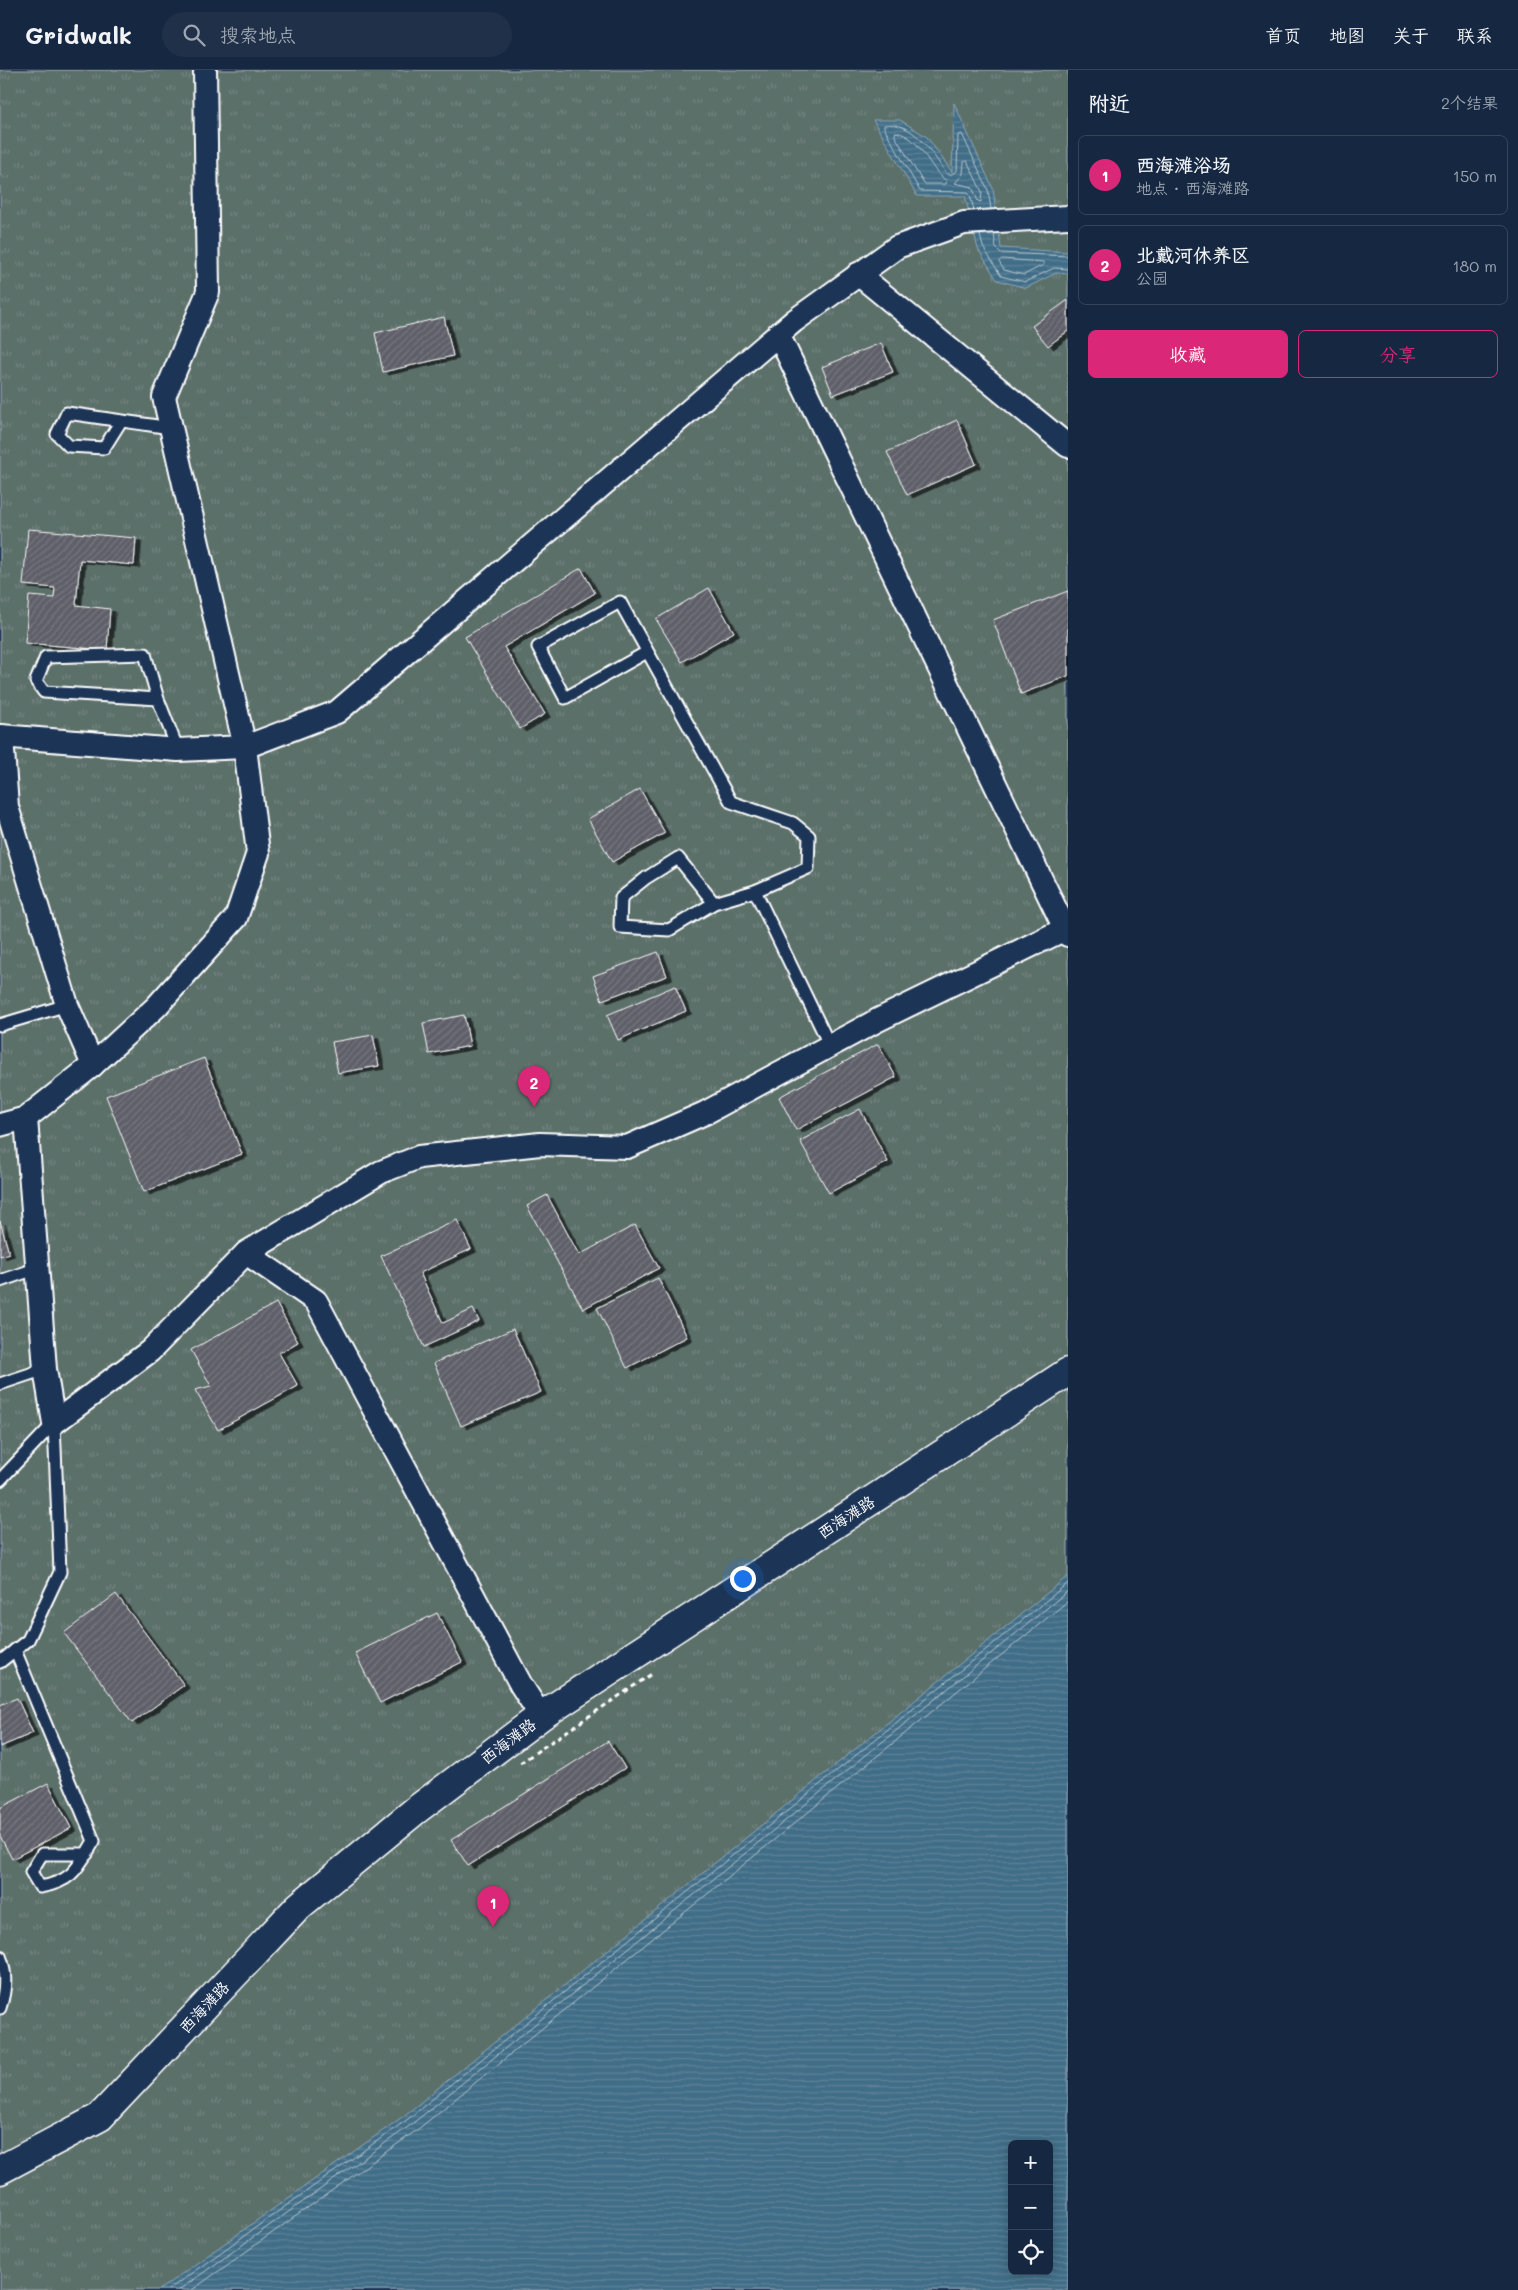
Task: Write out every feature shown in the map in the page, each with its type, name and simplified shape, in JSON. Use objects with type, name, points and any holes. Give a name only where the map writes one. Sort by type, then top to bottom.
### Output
[{"type":"main road","name":"西海滩路","points":[[0,2170],[100,2117],[299,1906],[416,1810],[541,1716],[1068,1372]]},
{"type":"street","points":[[0,1125],[26,1118],[93,1065],[156,1007],[236,918],[258,853],[245,746],[164,397],[208,292],[205,70]]},
{"type":"street","points":[[93,1065],[67,1005],[3,808],[1,736],[178,750],[245,746],[337,712],[778,334],[897,247],[964,223],[1068,217]]},
{"type":"street","points":[[858,274],[1068,446]]},
{"type":"street","points":[[26,1118],[45,1369],[54,1423],[150,1351],[246,1253],[381,1172],[419,1157],[540,1144],[627,1147],[705,1114],[878,1020],[1066,932],[778,334]]},
{"type":"street","points":[[246,1253],[316,1301],[517,1677],[541,1716]]},
{"type":"lane","points":[[121,421],[104,448],[69,446],[57,434],[67,413],[171,428]]},
{"type":"lane","points":[[647,652],[565,698],[538,647],[620,602],[731,802],[793,822],[809,836],[808,868],[755,891],[714,903],[669,930],[620,927],[622,898],[646,878],[678,858],[714,903]]},
{"type":"lane","points":[[158,699],[44,692],[36,681],[46,657],[145,654],[158,699],[178,750]]},
{"type":"lane","points":[[755,891],[830,1046]]},
{"type":"lane","points":[[0,1025],[67,1005]]},
{"type":"lane","points":[[0,1281],[38,1268]]},
{"type":"lane","points":[[0,1384],[45,1369]]},
{"type":"lane","points":[[0,1480],[54,1423]]},
{"type":"lane","points":[[0,1662],[28,1640],[60,1572],[54,1423]]},
{"type":"lane","points":[[15,1650],[94,1842],[87,1854],[76,1871],[57,1885],[40,1887],[31,1872],[42,1854],[87,1854]]},
{"type":"lane","points":[[0,1956],[6,1970],[1,2001]]},
{"type":"path","points":[[518,1764],[657,1670]]},
{"type":"green space","points":[[0,70],[1068,70],[1068,2290],[0,2290]]},
{"type":"water","points":[[954,103],[993,189],[1001,248],[1068,252],[1068,274],[1056,273],[1026,288],[997,280],[978,249],[965,196],[917,196],[873,120],[900,120],[927,137],[952,172]]},
{"type":"water","points":[[1068,1576],[1068,2290],[159,2290],[405,2115]]},
{"type":"building","points":[[1068,300],[1068,331],[1048,346],[1032,326]]},
{"type":"building","points":[[444,317],[453,356],[383,372],[375,333]]},
{"type":"building","points":[[881,343],[893,372],[833,395],[822,367]]},
{"type":"building","points":[[957,420],[976,464],[907,495],[887,452]]},
{"type":"building","points":[[28,529],[136,538],[134,565],[80,560],[76,605],[110,609],[107,650],[25,643],[29,596],[54,598],[55,588],[23,585]]},
{"type":"building","points":[[581,568],[595,593],[504,647],[545,714],[520,729],[465,637]]},
{"type":"building","points":[[709,588],[734,632],[682,662],[656,619]]},
{"type":"building","points":[[1068,591],[1068,676],[1021,694],[993,620]]},
{"type":"building","points":[[640,789],[665,833],[612,862],[588,819]]},
{"type":"building","points":[[658,952],[667,976],[602,1000],[593,976]]},
{"type":"building","points":[[675,986],[686,1011],[618,1040],[607,1015]]},
{"type":"building","points":[[464,1015],[470,1046],[429,1054],[423,1023]]},
{"type":"building","points":[[373,1035],[379,1066],[338,1073],[332,1042]]},
{"type":"building","points":[[878,1044],[896,1077],[796,1130],[779,1097]]},
{"type":"building","points":[[204,1058],[242,1154],[144,1192],[106,1096]]},
{"type":"building","points":[[860,1109],[888,1162],[829,1193],[800,1141]]},
{"type":"building","points":[[547,1195],[579,1255],[635,1225],[659,1268],[583,1309],[527,1206]]},
{"type":"building","points":[[457,1220],[471,1249],[420,1273],[443,1323],[473,1309],[479,1321],[424,1347],[381,1256]]},
{"type":"building","points":[[0,1221],[9,1253],[0,1256]]},
{"type":"building","points":[[658,1278],[687,1337],[627,1368],[597,1308]]},
{"type":"building","points":[[276,1303],[298,1342],[279,1353],[298,1386],[218,1430],[195,1390],[211,1386],[191,1350]]},
{"type":"building","points":[[513,1329],[541,1392],[461,1426],[434,1363]]},
{"type":"building","points":[[116,1594],[184,1685],[132,1723],[64,1633]]},
{"type":"building","points":[[437,1613],[462,1662],[380,1703],[355,1653]]},
{"type":"building","points":[[17,1698],[33,1733],[0,1747],[0,1705]]},
{"type":"building","points":[[608,1741],[625,1768],[468,1866],[451,1840]]},
{"type":"building","points":[[48,1783],[71,1828],[12,1859],[0,1836],[0,1808]]},
{"type":"place","name":"北戴河休养区","points":[[534,1107]]},
{"type":"place","name":"西海滩浴场","points":[[493,1927]]}]
